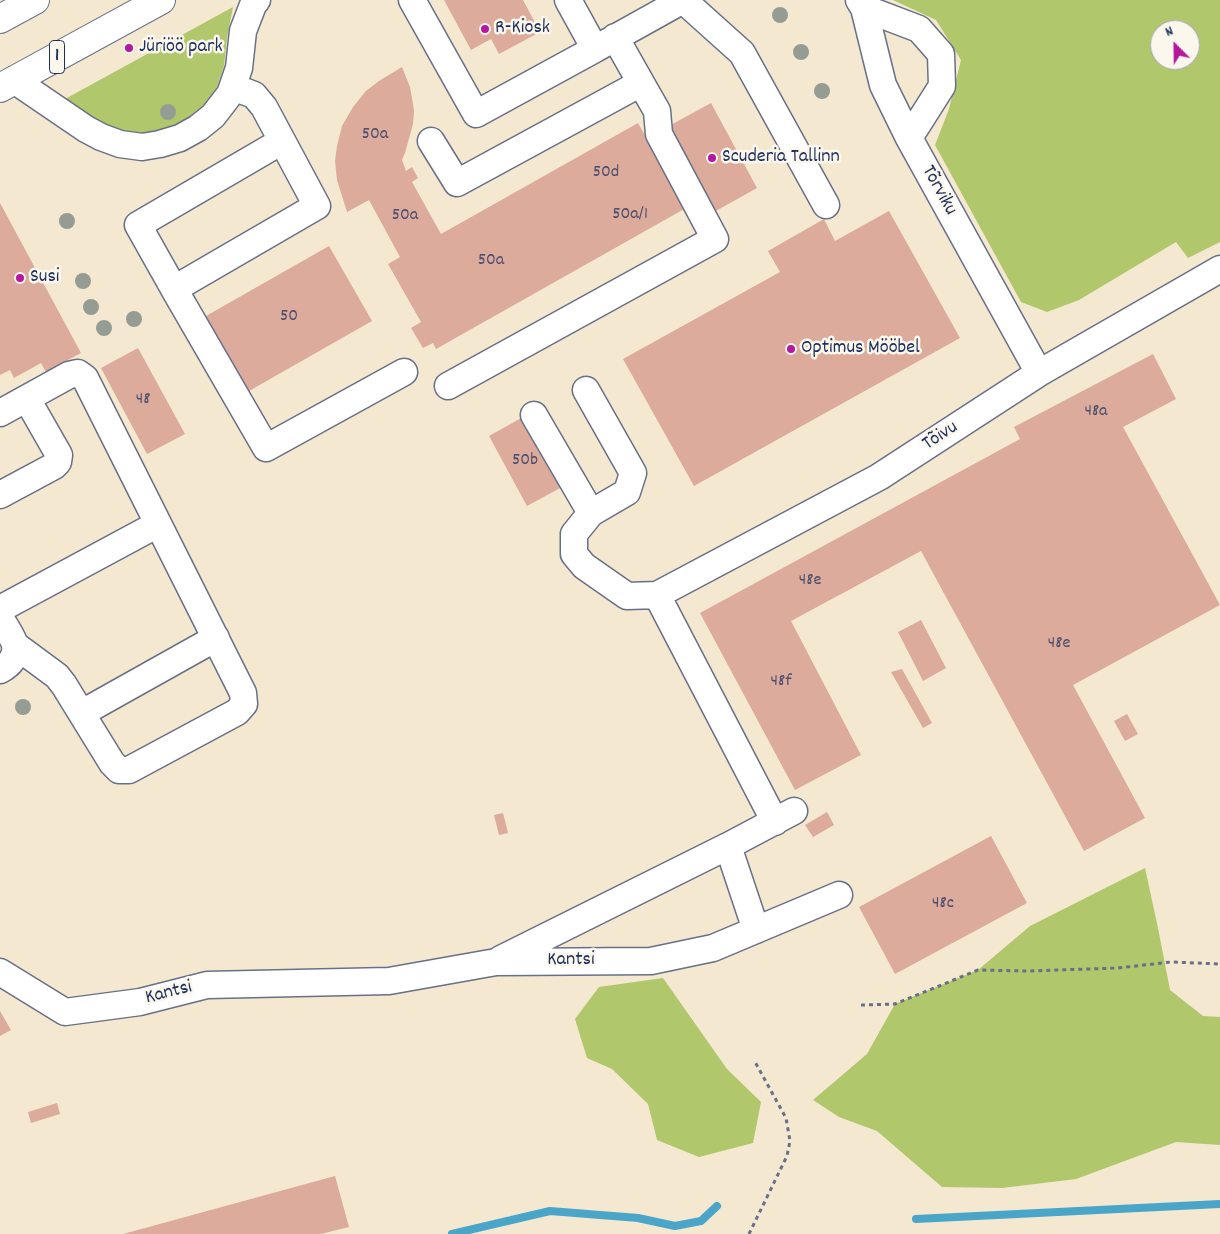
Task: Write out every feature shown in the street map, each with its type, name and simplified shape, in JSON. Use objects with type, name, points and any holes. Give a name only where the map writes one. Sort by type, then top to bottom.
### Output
[{"type":"highway","points":[[0,19],[34,0]]},
{"type":"highway","name":"1","points":[[7,84],[161,0]]},
{"type":"street","points":[[7,84],[100,137],[120,144],[142,147],[173,140],[198,128],[213,116],[230,94],[239,68],[243,31],[253,5],[257,0]]},
{"type":"street","points":[[412,0],[476,114],[683,0],[742,53],[826,205]]},
{"type":"street","points":[[448,386],[715,239],[659,134],[657,111],[640,83],[568,0]]},
{"type":"street","points":[[862,4],[919,29],[940,54],[942,86],[909,138]]},
{"type":"street","name":"Tõrviku","points":[[862,4],[883,85],[909,138],[1039,373]]},
{"type":"street","points":[[432,141],[458,182],[640,83]]},
{"type":"street","points":[[174,289],[317,206],[264,107],[254,95],[233,86]]},
{"type":"street","points":[[282,141],[138,224],[266,448],[404,372]]},
{"type":"street","name":"Tõivu","points":[[657,595],[880,477],[1039,373],[1220,269]]},
{"type":"street","points":[[0,413],[69,375],[78,373],[85,378],[243,693],[244,704],[237,712],[129,770],[119,770],[112,763],[64,686],[56,676],[15,644],[0,617]]},
{"type":"street","points":[[496,962],[785,817],[657,595],[627,596],[584,566],[574,554],[574,534],[591,513],[627,492],[633,473],[586,390]]},
{"type":"street","points":[[0,495],[58,462],[59,455],[27,399]]},
{"type":"street","points":[[534,415],[591,513]]},
{"type":"street","points":[[0,609],[158,524]]},
{"type":"street","points":[[82,713],[216,638]]},
{"type":"street","points":[[0,670],[14,659],[15,644]]},
{"type":"street","points":[[728,846],[756,930]]},
{"type":"street","name":"Kantsi","points":[[0,972],[65,1012],[140,1002],[207,985],[390,981],[496,962],[651,961],[713,948],[839,895]]},
{"type":"path","points":[[861,1005],[895,1004],[978,970],[1028,971],[1118,968],[1171,962],[1220,964]]},
{"type":"path","points":[[749,1234],[787,1156],[790,1141],[786,1118],[754,1060]]},
{"type":"green space","points":[[893,0],[1220,0],[1220,242],[1188,258],[1176,242],[1079,300],[1047,312],[1021,302],[935,145],[949,109],[961,60],[936,20]]},
{"type":"green space","points":[[233,7],[224,66],[214,95],[194,119],[165,132],[135,137],[107,129],[65,99]]},
{"type":"green space","points":[[1145,868],[1170,990],[1203,1016],[1220,1017],[1220,1145],[1176,1142],[1076,1179],[1002,1188],[942,1187],[877,1131],[839,1117],[813,1100],[867,1054],[895,1004],[978,970],[1030,926]]},
{"type":"green space","points":[[663,978],[727,1069],[761,1102],[753,1143],[699,1157],[657,1140],[648,1104],[612,1069],[587,1058],[575,1019],[599,987]]},
{"type":"building","name":"R-Kiosk","points":[[444,0],[523,0],[540,32],[499,54],[491,39],[471,50]]},
{"type":"building","points":[[402,67],[410,87],[414,111],[413,124],[402,160],[406,171],[412,167],[418,178],[412,182],[441,234],[638,123],[686,208],[436,349],[433,343],[423,348],[411,328],[421,322],[388,264],[400,257],[369,200],[347,212],[337,180],[335,161],[342,126],[353,107],[366,91]]},
{"type":"building","name":"Scuderia Tallinn","points":[[711,103],[757,188],[714,212],[667,127]]},
{"type":"building","name":"Susi","points":[[0,203],[81,353],[46,372],[41,363],[14,378],[10,370],[0,375]]},
{"type":"building","name":"Optimus Mööbel","points":[[889,211],[960,338],[694,486],[623,359],[780,272],[768,251],[824,219],[835,241]]},
{"type":"building","points":[[329,246],[372,321],[249,391],[206,316]]},
{"type":"building","points":[[138,348],[185,434],[147,454],[101,368]]},
{"type":"building","points":[[1153,354],[1176,399],[1123,427],[1220,605],[1073,685],[1145,818],[1084,851],[921,551],[791,621],[861,755],[795,790],[700,613],[1020,439],[1014,427]]},
{"type":"building","points":[[523,417],[562,487],[527,506],[489,436]]},
{"type":"building","points":[[921,620],[946,668],[923,681],[898,632]]},
{"type":"building","points":[[902,669],[932,723],[923,728],[891,672]]},
{"type":"building","points":[[1127,714],[1138,734],[1125,741],[1114,721]]},
{"type":"building","points":[[827,812],[834,825],[813,837],[805,825]]},
{"type":"building","points":[[503,813],[508,833],[499,835],[494,815]]},
{"type":"building","points":[[991,836],[1027,903],[895,974],[859,907]]},
{"type":"building","points":[[0,1011],[11,1030],[0,1036]]},
{"type":"building","points":[[57,1103],[60,1114],[31,1123],[28,1112]]},
{"type":"building","points":[[335,1176],[349,1227],[321,1234],[123,1234]]},
{"type":"waterway","points":[[916,1219],[1220,1204]]},
{"type":"waterway","points":[[452,1234],[550,1211],[638,1218],[675,1226],[701,1221],[717,1206]]},
{"type":"place","name":"R-Kiosk","points":[[485,29]]},
{"type":"place","name":"Jüriöö park","points":[[129,48]]},
{"type":"place","name":"Scuderia Tallinn","points":[[712,158]]},
{"type":"place","name":"Susi","points":[[20,278]]},
{"type":"place","name":"Optimus Mööbel","points":[[791,349]]}]
